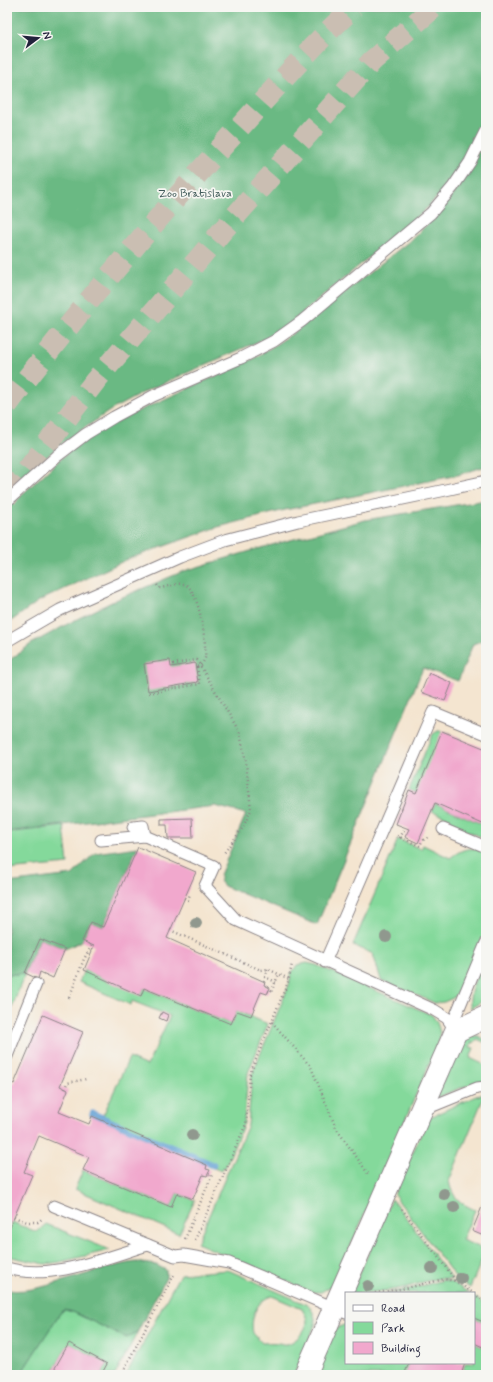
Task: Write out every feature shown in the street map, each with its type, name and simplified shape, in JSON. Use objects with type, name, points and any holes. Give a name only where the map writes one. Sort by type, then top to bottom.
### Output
[{"type":"street","points":[[347,1292],[420,1111],[456,1031],[485,1019]]},
{"type":"street","points":[[305,1375],[340,1310],[345,1298]]},
{"type":"lane","points":[[7,500],[57,456],[86,434],[108,420],[153,396],[241,358],[274,341],[302,321],[431,213],[453,187],[470,162],[486,130]]},
{"type":"lane","points":[[7,641],[60,610],[150,570],[225,540],[298,521],[486,480]]},
{"type":"lane","points":[[325,962],[432,712],[486,734]]},
{"type":"lane","points":[[133,827],[144,826],[145,836]]},
{"type":"lane","points":[[443,829],[486,847]]},
{"type":"lane","points":[[101,840],[145,836],[214,866],[205,886],[236,920],[325,962],[434,1010],[447,1018],[456,1031]]},
{"type":"lane","points":[[456,1031],[456,1015],[486,943]]},
{"type":"lane","points":[[7,1056],[36,984]]},
{"type":"lane","points":[[420,1111],[477,1088],[486,1087]]},
{"type":"lane","points":[[51,1210],[175,1256],[184,1255],[229,1263],[340,1310]]},
{"type":"lane","points":[[7,1268],[18,1271],[38,1272],[60,1270],[148,1245]]},
{"type":"path","points":[[150,570],[159,588],[181,584],[187,585],[192,590],[197,601],[203,633],[205,659],[198,667]]},
{"type":"path","points":[[149,693],[200,684],[197,660],[173,664]]},
{"type":"path","points":[[198,667],[240,733],[246,762],[250,796],[250,810],[242,829],[214,866]]},
{"type":"path","points":[[405,828],[400,838],[420,846],[421,844]]},
{"type":"path","points":[[184,898],[188,900],[192,890]]},
{"type":"path","points":[[170,930],[261,970],[268,969],[288,979]]},
{"type":"path","points":[[70,998],[84,959],[92,945]]},
{"type":"path","points":[[184,1255],[195,1240],[246,1124],[250,1074],[288,979],[296,948]]},
{"type":"path","points":[[268,969],[264,977],[276,982]]},
{"type":"path","points":[[268,991],[271,992],[279,974]]},
{"type":"path","points":[[271,1022],[311,1067],[336,1128],[372,1179]]},
{"type":"path","points":[[65,1089],[67,1083],[86,1079]]},
{"type":"path","points":[[186,1236],[212,1175],[208,1174]]},
{"type":"path","points":[[398,1203],[456,1281],[472,1292]]},
{"type":"path","points":[[14,1217],[27,1222],[38,1222],[51,1210]]},
{"type":"path","points":[[121,1375],[173,1277]]},
{"type":"path","points":[[381,1292],[407,1288],[444,1279],[456,1281]]},
{"type":"path","points":[[475,1294],[486,1302]]},
{"type":"path","points":[[125,1369],[126,1375]]},
{"type":"green space","name":"Zoo Bratislava","points":[[7,7],[486,7],[486,110],[461,166],[443,191],[423,212],[280,332],[148,390],[111,410],[61,444],[7,493]]},
{"type":"green space","points":[[486,138],[486,466],[458,475],[285,510],[218,527],[128,559],[39,601],[7,624],[7,508],[66,454],[94,434],[114,422],[253,359],[292,334],[412,239],[439,213],[459,186]]},
{"type":"green space","points":[[486,500],[486,639],[473,644],[458,681],[423,668],[317,925],[224,886],[220,881],[220,875],[246,814],[215,806],[7,832],[7,662],[31,644],[120,598],[184,571],[257,549],[365,520]]},
{"type":"green space","points":[[438,731],[442,731],[462,739],[416,793],[409,790],[430,740],[433,734]]},
{"type":"green space","points":[[435,803],[484,825],[486,821],[486,839],[450,824],[451,819],[432,811]]},
{"type":"green space","points":[[64,826],[68,864],[7,870],[7,833]]},
{"type":"green space","points":[[398,839],[421,849],[423,845],[450,858],[467,849],[476,849],[486,852],[486,931],[461,988],[453,998],[444,1002],[435,1003],[381,980],[373,954],[353,945]]},
{"type":"green space","points":[[138,847],[103,927],[91,922],[82,941],[65,949],[40,939],[25,973],[7,975],[7,883],[72,875],[95,853]]},
{"type":"green space","points":[[486,956],[486,999],[471,1008],[470,996],[472,989],[477,974]]},
{"type":"green space","points":[[307,963],[316,965],[432,1015],[438,1026],[440,1035],[440,1039],[334,1285],[321,1292],[312,1292],[197,1243],[248,1125],[252,1074],[289,985],[291,974],[297,965]]},
{"type":"green space","points":[[84,970],[141,995],[144,988],[231,1024],[237,1011],[268,1024],[248,1073],[244,1123],[225,1168],[223,1167],[221,1171],[101,1120],[129,1058],[147,1066],[170,1016],[132,1001],[131,1005],[79,982]]},
{"type":"green space","points":[[25,973],[7,1021],[7,975]]},
{"type":"green space","points":[[469,1036],[478,1036],[486,1040],[486,1043],[477,1039],[474,1043],[472,1042],[470,1047],[474,1048],[470,1058],[485,1065],[486,1063],[486,1081],[476,1082],[435,1098],[461,1041]]},
{"type":"green space","points":[[485,1094],[449,1181],[452,1192],[455,1196],[465,1205],[475,1210],[462,1240],[486,1250],[470,1288],[456,1278],[394,1195],[428,1118],[476,1096]]},
{"type":"green space","points":[[83,1170],[171,1207],[177,1193],[195,1200],[179,1234],[75,1189]]},
{"type":"green space","points":[[392,1199],[452,1279],[435,1279],[386,1291],[351,1292]]},
{"type":"green space","points":[[12,1222],[37,1232],[46,1224],[110,1250],[60,1262],[45,1264],[7,1256],[7,1234]]},
{"type":"green space","points":[[136,1262],[156,1265],[166,1270],[166,1278],[138,1331],[127,1338],[73,1312],[65,1310],[60,1313],[20,1375],[7,1375],[7,1290],[15,1291],[40,1287],[112,1267]]},
{"type":"green space","points":[[228,1270],[308,1305],[314,1314],[315,1325],[294,1375],[126,1375],[180,1274]],"holes":[[[272,1296],[302,1309],[307,1324],[300,1335],[290,1343],[262,1343],[253,1333],[253,1316],[258,1306],[266,1298]]]},
{"type":"green space","points":[[444,1280],[452,1282],[467,1292],[393,1292]]},
{"type":"green space","points":[[475,1298],[486,1305],[486,1323],[475,1318]]},
{"type":"green space","points":[[65,1310],[73,1312],[127,1338],[138,1331],[115,1375],[101,1375],[107,1364],[69,1343],[51,1375],[20,1375],[60,1313]]},
{"type":"green space","points":[[345,1324],[345,1364],[409,1364],[404,1375],[315,1375],[334,1331]]},
{"type":"green space","points":[[475,1343],[485,1348],[486,1346],[486,1375],[469,1375],[462,1372],[465,1364],[475,1364]]},
{"type":"building","points":[[170,660],[171,667],[195,663],[198,682],[148,691],[144,664]]},
{"type":"building","points":[[429,673],[452,683],[445,701],[421,692]]},
{"type":"building","points":[[442,731],[486,749],[486,821],[485,825],[435,803],[418,843],[405,837],[409,829],[396,824],[409,790],[416,793]]},
{"type":"building","points":[[192,818],[193,838],[168,838],[167,825],[161,825],[161,819]]},
{"type":"building","points":[[138,847],[196,872],[167,938],[265,982],[264,985],[270,988],[267,994],[261,992],[251,1016],[237,1011],[231,1024],[144,988],[141,996],[84,970],[94,946],[82,941],[91,922],[103,927]]},
{"type":"building","points":[[40,939],[65,949],[53,978],[40,972],[38,979],[25,973]]},
{"type":"building","points":[[162,1012],[168,1015],[166,1021],[159,1018]]},
{"type":"building","points":[[43,1015],[83,1032],[60,1086],[68,1090],[59,1112],[89,1124],[92,1116],[207,1165],[206,1169],[210,1170],[207,1176],[203,1175],[193,1199],[177,1193],[171,1207],[83,1170],[89,1157],[39,1136],[24,1172],[32,1175],[7,1234],[7,1090],[10,1082],[14,1084]]},
{"type":"building","points":[[486,1197],[486,1237],[472,1231]]},
{"type":"building","points":[[475,1318],[486,1323],[485,1348],[475,1343]]},
{"type":"building","points":[[69,1343],[107,1364],[101,1375],[51,1375]]},
{"type":"building","points":[[409,1364],[465,1364],[462,1372],[469,1375],[404,1375]]},
{"type":"waterway","points":[[93,1114],[213,1165]]},
{"type":"tunnel","points":[[7,405],[91,298],[179,194],[324,36],[354,7]]},
{"type":"tunnel","points":[[7,497],[96,380],[223,230],[372,61],[434,7]]}]
